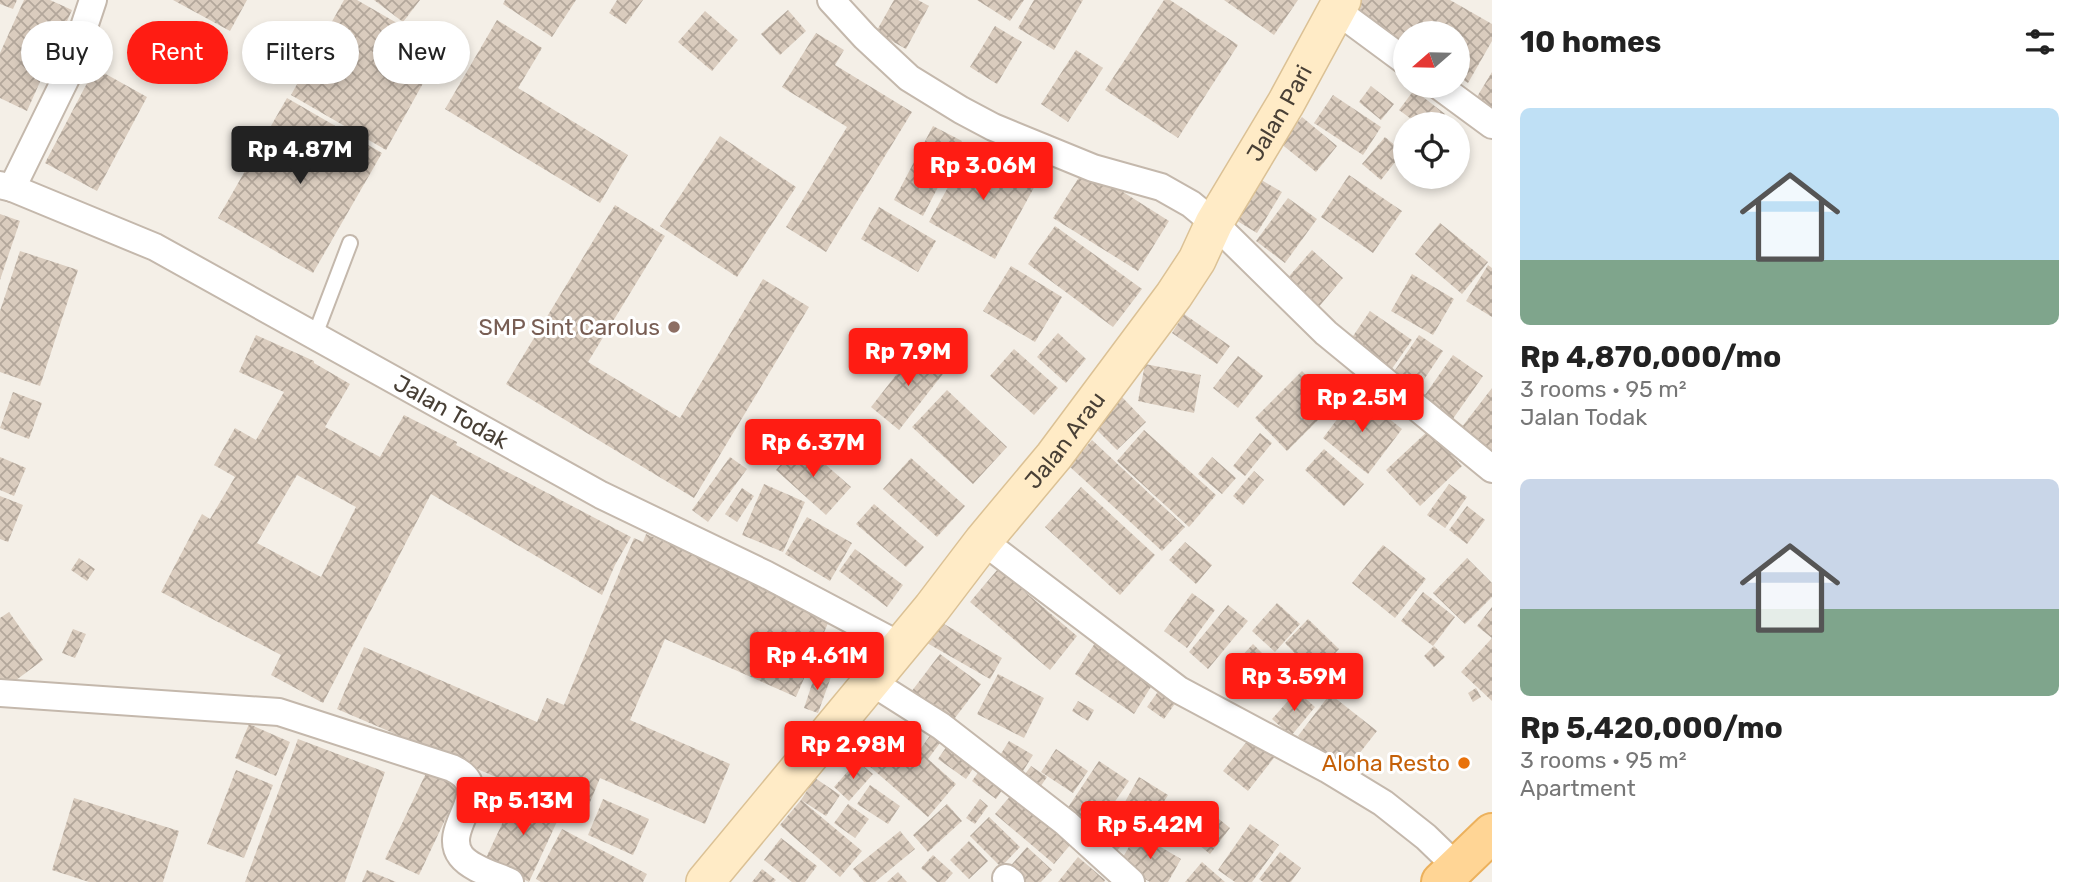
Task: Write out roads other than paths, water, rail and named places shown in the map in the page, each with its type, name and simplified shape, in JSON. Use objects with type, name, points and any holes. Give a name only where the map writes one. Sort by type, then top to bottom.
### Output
[{"type":"main road","points":[[1449,875],[1492,833]]},
{"type":"street","points":[[6,187],[69,72],[93,0]]},
{"type":"street","points":[[831,0],[865,37],[909,78],[961,110],[993,127],[1093,168],[1161,187],[1191,204],[1214,223],[1326,333],[1492,469]]},
{"type":"street","points":[[1339,5],[1393,51]]},
{"type":"street","name":"Jalan Pari","points":[[1214,223],[1286,103],[1339,5]]},
{"type":"street","points":[[1455,98],[1492,125]]},
{"type":"street","name":"Jalan Todak","points":[[6,187],[155,247],[601,495],[765,575],[899,645]]},
{"type":"street","name":"Jalan Arau","points":[[705,882],[1054,456],[1197,260],[1214,223]]},
{"type":"street","points":[[983,541],[1179,690],[1327,769],[1382,803],[1426,837],[1449,875]]},
{"type":"street","points":[[870,681],[941,726],[1056,814],[1131,882]]},
{"type":"street","points":[[0,693],[279,712],[452,768],[461,772],[469,781],[471,792],[455,839],[459,854],[468,863],[510,882]]},
{"type":"lane","points":[[315,335],[350,243]]},
{"type":"place","name":"SMP Sint Carolus","points":[[674,327]]},
{"type":"place","name":"Aloha Resto","points":[[1464,763]]}]
